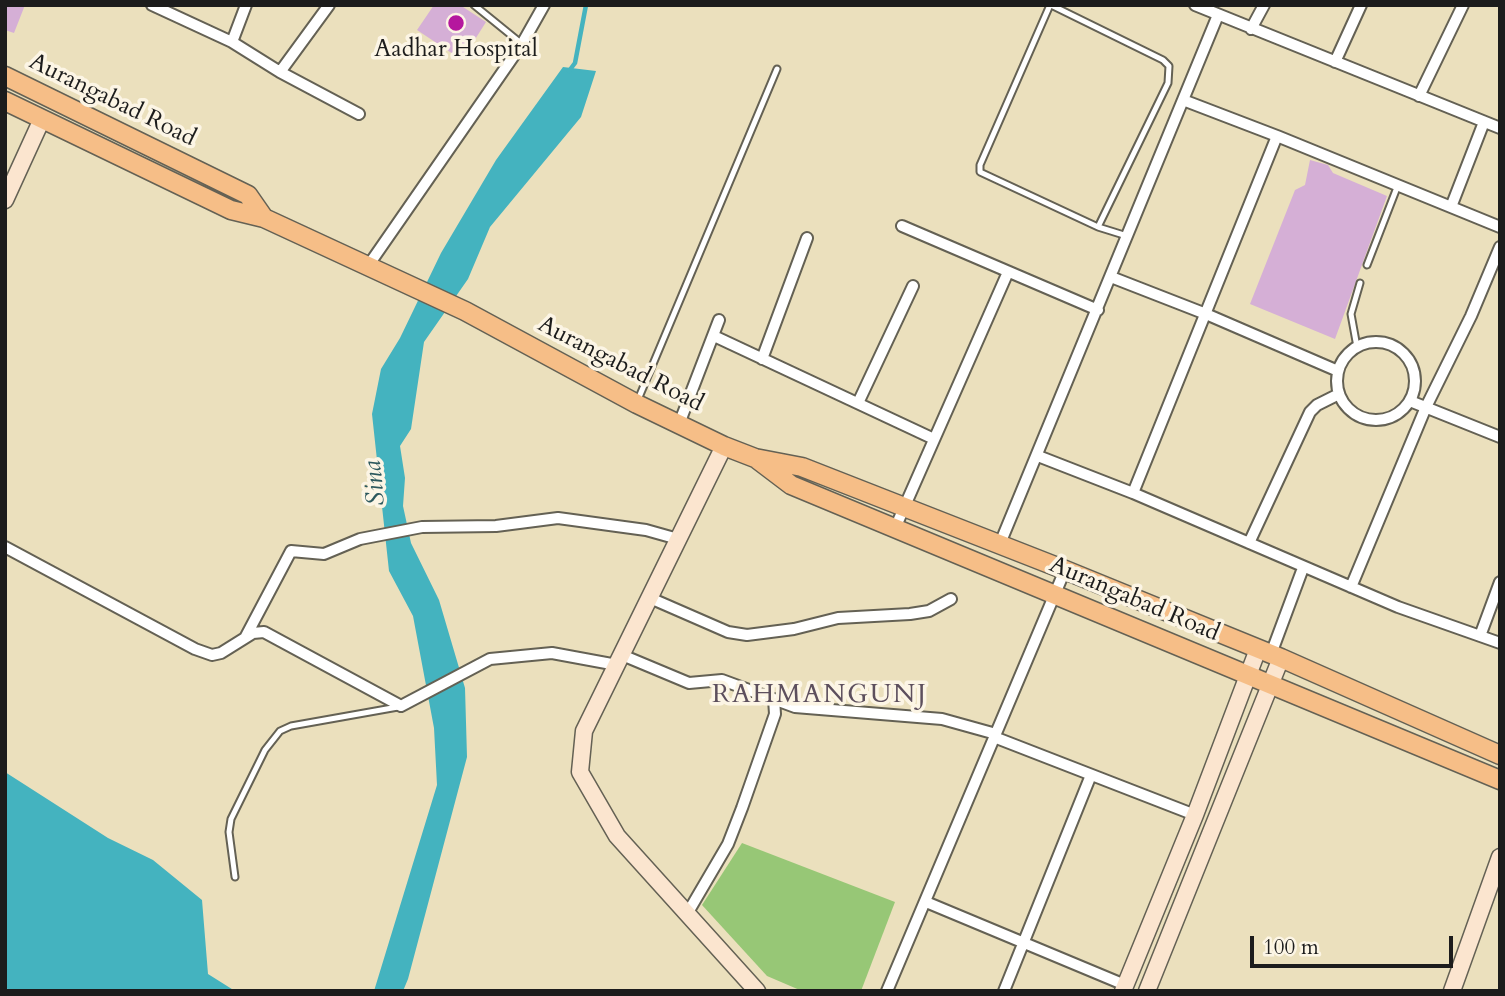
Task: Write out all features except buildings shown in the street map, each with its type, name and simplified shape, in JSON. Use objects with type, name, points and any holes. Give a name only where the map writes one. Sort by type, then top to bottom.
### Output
[{"type":"main road","name":"Aurangabad Road","points":[[5,76],[248,195],[264,218]]},
{"type":"main road","name":"Aurangabad Road","points":[[5,101],[230,210],[264,218],[465,311],[637,404],[724,446],[755,458],[802,467],[1065,570],[1270,654],[1500,755]]},
{"type":"main road","name":"Aurangabad Road","points":[[755,458],[791,485],[896,526],[1500,780]]},
{"type":"street","points":[[152,5],[233,42],[280,72],[359,114]]},
{"type":"street","points":[[233,42],[246,5]]},
{"type":"street","points":[[280,72],[330,5]]},
{"type":"street","points":[[376,270],[522,44],[544,5]]},
{"type":"street","points":[[1195,5],[1500,128]]},
{"type":"street","points":[[1251,29],[1264,5]]},
{"type":"street","points":[[1335,62],[1361,5]]},
{"type":"street","points":[[1419,96],[1463,5]]},
{"type":"street","points":[[999,546],[1218,15]]},
{"type":"street","points":[[1183,100],[1500,227]]},
{"type":"street","points":[[5,200],[42,119]]},
{"type":"street","points":[[1451,207],[1484,122]]},
{"type":"street","points":[[1133,493],[1277,136]]},
{"type":"street","points":[[902,226],[1098,310]]},
{"type":"street","points":[[762,359],[807,237]]},
{"type":"street","points":[[1351,587],[1426,407],[1471,316],[1500,247]]},
{"type":"street","points":[[896,526],[1008,272]]},
{"type":"street","points":[[1111,277],[1206,314],[1338,371]]},
{"type":"street","points":[[858,403],[913,286]]},
{"type":"street","points":[[679,424],[719,320]]},
{"type":"street","points":[[713,336],[934,439]]},
{"type":"street","points":[[1383,343],[1405,355],[1415,379],[1410,401],[1399,413],[1374,421],[1351,411],[1339,394],[1338,371],[1347,355],[1357,347],[1383,343]]},
{"type":"street","points":[[1249,542],[1310,412],[1317,405],[1339,394]]},
{"type":"street","points":[[1410,401],[1500,438]]},
{"type":"street","points":[[724,446],[584,732],[580,772],[617,836],[757,991]]},
{"type":"street","points":[[1038,456],[1249,542],[1303,568],[1500,643]]},
{"type":"street","points":[[244,639],[291,551],[324,554],[360,539],[422,527],[496,526],[578,518],[646,530],[678,539]]},
{"type":"street","points":[[5,547],[195,649],[212,655],[221,653],[253,633],[272,635],[406,704],[490,659],[552,653],[619,660],[689,683],[722,681],[795,707],[942,719],[995,736],[1195,815]]},
{"type":"street","points":[[1147,991],[1271,683],[1270,654],[1303,568]]},
{"type":"street","points":[[887,991],[1065,570]]},
{"type":"street","points":[[1480,636],[1500,582]]},
{"type":"street","points":[[649,598],[728,632],[747,635],[806,627],[838,618],[929,611],[951,600]]},
{"type":"street","points":[[926,902],[1024,941],[1124,988],[1195,815],[1248,674],[1270,654]]},
{"type":"street","points":[[687,915],[728,844],[775,715],[774,699]]},
{"type":"street","points":[[1004,991],[1091,775]]},
{"type":"street","points":[[1452,991],[1500,857]]},
{"type":"lane","points":[[474,5],[522,44]]},
{"type":"lane","points":[[1098,227],[1168,83],[1169,66],[1163,60],[1050,5],[980,165],[981,172],[1098,227],[1127,236]]},
{"type":"lane","points":[[637,404],[776,69]]},
{"type":"lane","points":[[1367,265],[1398,185]]},
{"type":"lane","points":[[1357,347],[1350,314],[1360,283]]},
{"type":"lane","points":[[235,877],[229,832],[231,819],[265,750],[280,731],[291,726],[406,704]]},
{"type":"green space","points":[[742,843],[895,902],[861,991],[802,991],[767,976],[702,905]]},
{"type":"water","points":[[563,67],[596,71],[581,117],[490,227],[468,279],[424,342],[411,429],[400,446],[405,478],[403,506],[411,543],[439,600],[465,688],[467,757],[408,979],[403,991],[374,991],[437,785],[434,728],[413,616],[389,571],[372,414],[381,369],[400,338],[441,253],[496,160]]},
{"type":"water","points":[[5,772],[108,838],[153,860],[202,900],[208,974],[235,991],[10,991],[5,987]]},
{"type":"waterway","name":"Sina","points":[[569,71],[575,63],[586,5]]},
{"type":"place","name":"Aadhar Hospital","points":[[456,23]]},
{"type":"district","name":"RAHMANGUNJ","points":[[820,696]]}]
